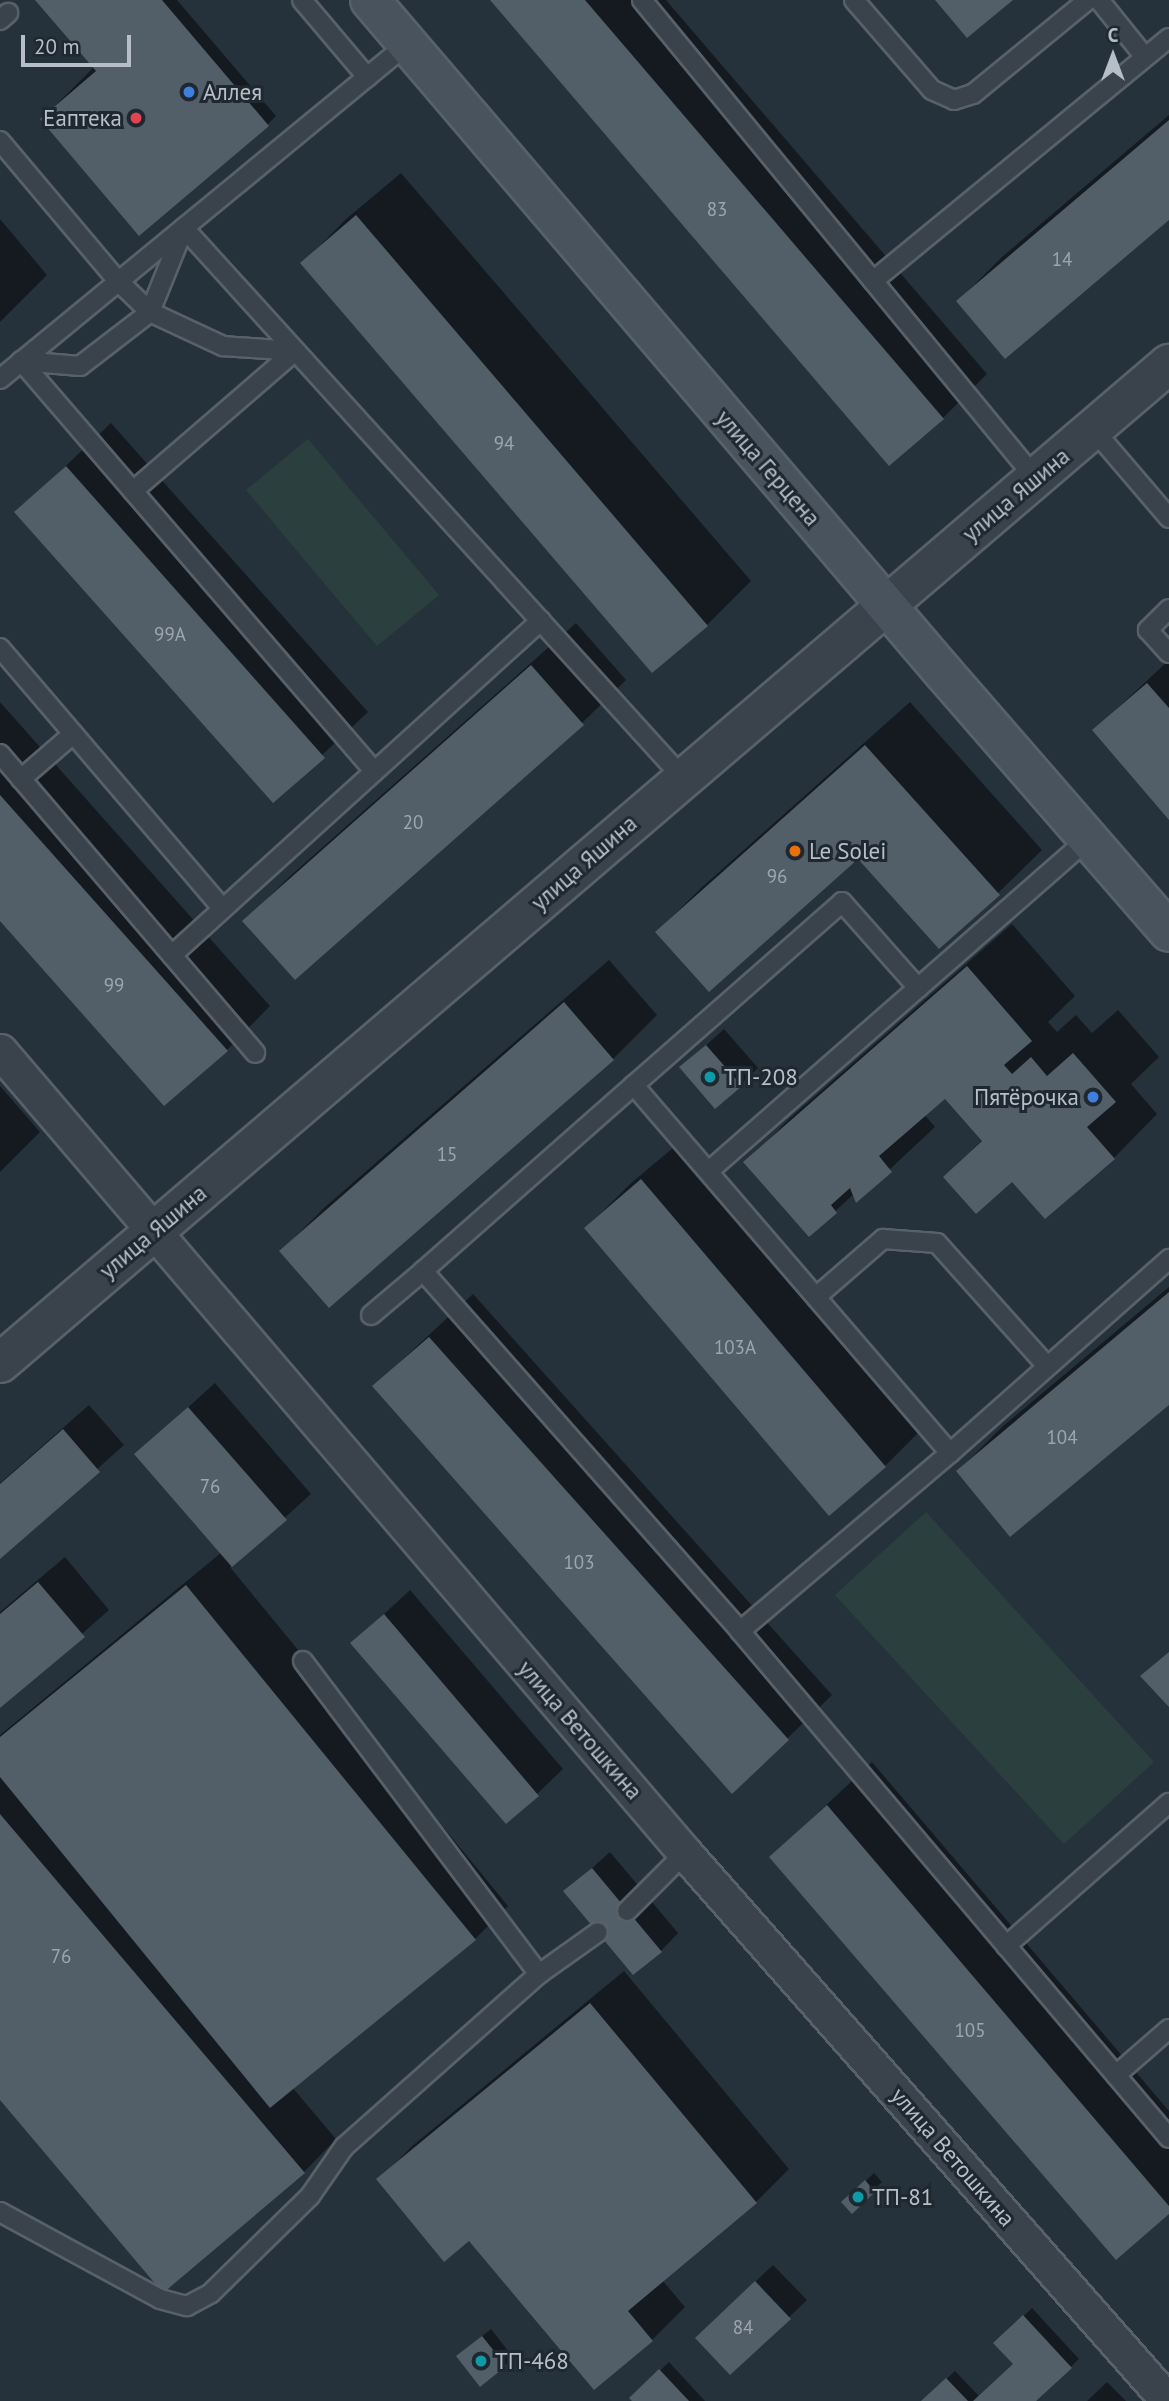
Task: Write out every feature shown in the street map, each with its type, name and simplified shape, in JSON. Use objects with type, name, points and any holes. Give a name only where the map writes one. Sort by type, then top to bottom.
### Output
[{"type":"main road","name":"улица Герцена","points":[[370,0],[886,606],[1169,932]]},
{"type":"street","name":"улица Яшина","points":[[0,1363],[1169,364]]},
{"type":"street","name":"улица Ветошкина","points":[[0,1051],[685,1853],[1168,2401]]},
{"type":"lane","points":[[302,0],[367,78]]},
{"type":"lane","points":[[642,0],[1036,479]]},
{"type":"lane","points":[[854,0],[932,90],[954,100],[973,94],[1088,0]]},
{"type":"lane","points":[[1098,0],[1145,57]]},
{"type":"lane","points":[[873,282],[1169,38]]},
{"type":"lane","points":[[0,379],[406,45]]},
{"type":"lane","points":[[0,141],[118,282],[150,312],[223,346],[295,351]]},
{"type":"lane","points":[[21,361],[80,366],[150,312],[184,228]]},
{"type":"lane","points":[[184,228],[684,779]]},
{"type":"lane","points":[[133,491],[295,351]]},
{"type":"lane","points":[[21,361],[374,771]]},
{"type":"lane","points":[[1093,429],[1169,518]]},
{"type":"lane","points":[[1169,609],[1148,629],[1169,653]]},
{"type":"lane","points":[[172,955],[541,620]]},
{"type":"lane","points":[[0,648],[222,908]]},
{"type":"lane","points":[[21,779],[74,734]]},
{"type":"lane","points":[[0,754],[256,1053]]},
{"type":"lane","points":[[709,1171],[1088,839]]},
{"type":"lane","points":[[371,1315],[842,902],[918,988]]},
{"type":"lane","points":[[634,1085],[950,1453]]},
{"type":"lane","points":[[816,1297],[883,1239],[937,1243],[1047,1366]]},
{"type":"lane","points":[[740,1631],[950,1453],[1169,1259]]},
{"type":"lane","points":[[423,1271],[740,1631],[1169,2138]]},
{"type":"lane","points":[[303,1661],[539,1974]]},
{"type":"lane","points":[[1006,1946],[1169,1802]]},
{"type":"lane","points":[[627,1910],[685,1853]]},
{"type":"lane","points":[[0,2212],[160,2299],[187,2306],[211,2292],[310,2196],[344,2147],[539,1974],[598,1932]]},
{"type":"lane","points":[[1116,2075],[1169,2029]]},
{"type":"green space","points":[[308,439],[439,595],[377,646],[246,490]]},
{"type":"green space","points":[[926,1512],[1154,1762],[1064,1844],[835,1595]]},
{"type":"building","points":[[35,0],[162,0],[269,126],[139,236],[40,119],[96,71]]},
{"type":"building","points":[[490,0],[585,0],[944,419],[889,466]]},
{"type":"building","points":[[935,0],[1013,0],[967,38]]},
{"type":"building","points":[[1169,120],[1169,220],[1005,359],[956,301]]},
{"type":"building","points":[[356,215],[708,626],[652,673],[300,263]]},
{"type":"building","points":[[66,466],[325,758],[273,803],[14,512]]},
{"type":"building","points":[[531,665],[584,725],[295,980],[242,921]]},
{"type":"building","points":[[1147,683],[1169,708],[1169,820],[1092,730]]},
{"type":"building","points":[[865,745],[1000,895],[939,949],[858,859],[709,992],[655,932]]},
{"type":"building","points":[[0,795],[228,1051],[164,1106],[0,921]]},
{"type":"building","points":[[967,966],[1032,1041],[1004,1065],[1012,1074],[1031,1057],[1047,1076],[1073,1053],[1116,1102],[1087,1127],[1115,1159],[1045,1219],[1012,1182],[976,1214],[943,1177],[982,1141],[945,1099],[879,1156],[892,1172],[856,1203],[850,1188],[831,1205],[837,1213],[809,1237],[743,1162]]},
{"type":"building","points":[[564,1002],[614,1060],[329,1308],[279,1251]]},
{"type":"building","name":"ТП-208","points":[[706,1045],[742,1086],[715,1109],[679,1067]]},
{"type":"building","points":[[641,1179],[886,1467],[829,1516],[584,1228]]},
{"type":"building","points":[[1169,1292],[1169,1405],[1010,1537],[956,1471]]},
{"type":"building","points":[[429,1337],[789,1740],[732,1794],[372,1386]]},
{"type":"building","points":[[188,1407],[287,1520],[232,1567],[134,1454]]},
{"type":"building","points":[[63,1429],[100,1472],[0,1559],[0,1484]]},
{"type":"building","points":[[38,1582],[85,1637],[0,1708],[0,1614]]},
{"type":"building","points":[[186,1585],[476,1940],[270,2108],[0,1777],[0,1737]]},
{"type":"building","points":[[384,1614],[539,1796],[506,1824],[350,1643]]},
{"type":"building","points":[[1169,1652],[1169,1707],[1140,1676]]},
{"type":"building","points":[[827,1805],[1169,2206],[1169,2214],[1116,2260],[769,1857]]},
{"type":"building","points":[[0,1814],[305,2173],[163,2293],[0,2100]]},
{"type":"building","points":[[592,1868],[662,1952],[633,1975],[563,1891]]},
{"type":"building","points":[[590,2003],[757,2203],[628,2311],[653,2341],[594,2390],[469,2241],[444,2262],[376,2179]]},
{"type":"building","name":"ТП-81","points":[[865,2180],[875,2192],[852,2214],[841,2202]]},
{"type":"building","points":[[755,2281],[791,2319],[730,2375],[695,2338]]},
{"type":"building","points":[[1023,2315],[1072,2368],[1036,2401],[973,2401],[1013,2364],[993,2343]]},
{"type":"building","name":"ТП-468","points":[[482,2336],[506,2366],[480,2387],[456,2356]]},
{"type":"building","points":[[659,2369],[689,2401],[632,2401],[629,2398]]},
{"type":"building","points":[[946,2378],[968,2401],[921,2401]]},
{"type":"place","name":"Аллея","points":[[189,92]]},
{"type":"place","name":"Еаптека","points":[[136,118]]},
{"type":"place","name":"Le Solei","points":[[795,851]]},
{"type":"place","name":"ТП-208","points":[[710,1077]]},
{"type":"place","name":"Пятёрочка","points":[[1093,1097]]},
{"type":"place","name":"ТП-81","points":[[858,2197]]},
{"type":"place","name":"ТП-468","points":[[481,2361]]}]
